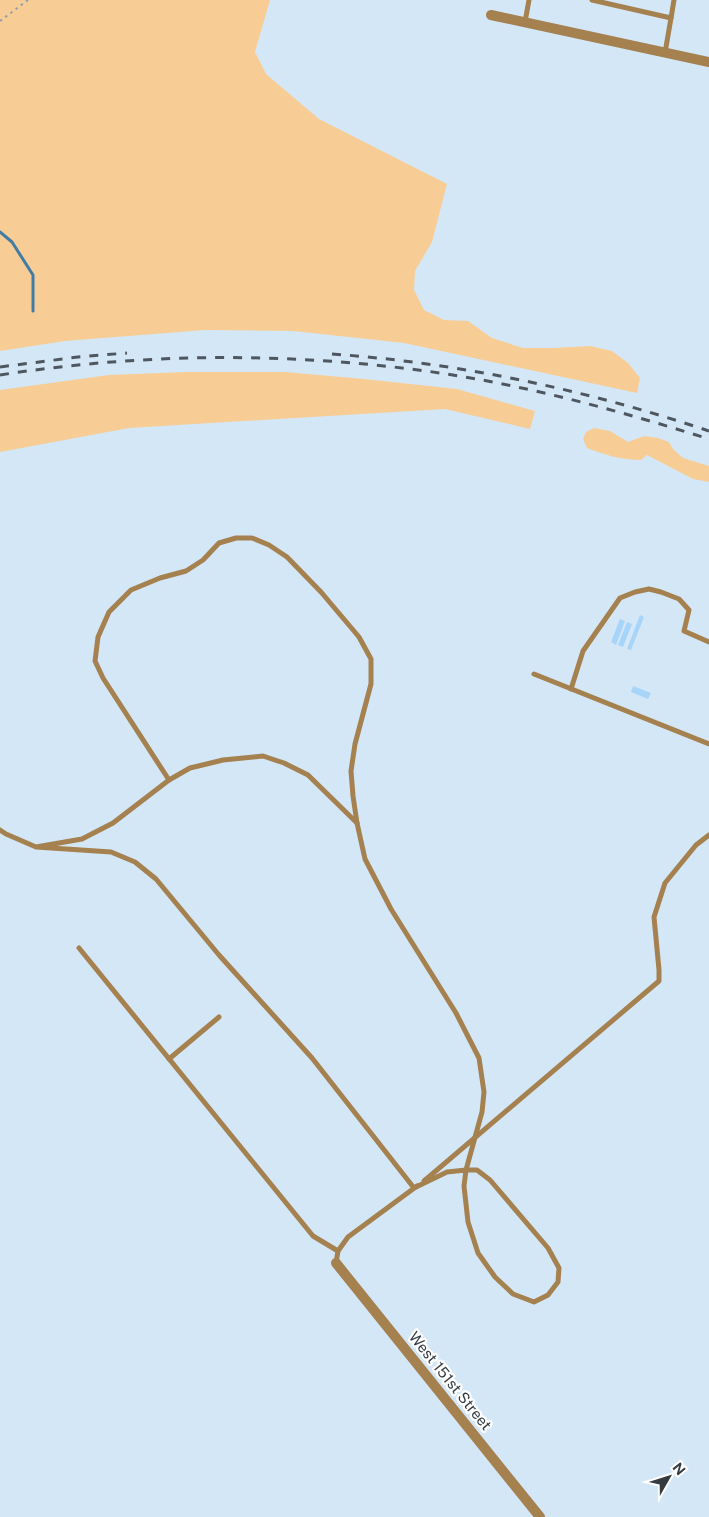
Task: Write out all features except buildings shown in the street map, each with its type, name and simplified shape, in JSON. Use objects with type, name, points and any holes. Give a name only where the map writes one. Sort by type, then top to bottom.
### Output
[{"type":"street","points":[[491,15],[709,62]]},
{"type":"street","name":"West 151st Street","points":[[336,1263],[540,1517]]},
{"type":"lane","points":[[525,22],[529,0]]},
{"type":"lane","points":[[592,0],[671,18]]},
{"type":"lane","points":[[665,53],[674,0]]},
{"type":"lane","points":[[169,780],[102,678],[95,661],[98,638],[109,612],[130,590],[186,570],[203,560],[219,543],[236,538],[252,538],[269,545],[287,557],[359,637],[371,659],[371,684],[355,744],[351,771],[357,823],[366,858],[391,909],[456,1013],[479,1058],[484,1092],[482,1112],[466,1170],[464,1186],[468,1222],[478,1253],[495,1277],[513,1294],[534,1302],[548,1296],[558,1282],[559,1268],[548,1248],[490,1180],[477,1170],[466,1170],[447,1172],[414,1188]]},
{"type":"lane","points":[[571,689],[583,651],[620,598],[635,592],[649,589],[679,599],[689,610],[684,631],[709,642]]},
{"type":"lane","points":[[534,674],[709,744]]},
{"type":"lane","points":[[36,847],[82,839],[113,823],[169,780],[190,768],[223,760],[263,756],[284,763],[308,775],[357,823]]},
{"type":"lane","points":[[0,830],[36,847],[111,852],[135,862],[156,879],[219,956],[312,1058],[414,1188]]},
{"type":"lane","points":[[336,1263],[338,1251],[348,1237],[414,1188],[474,1139],[659,981],[660,970],[654,917],[665,882],[696,845],[709,835]]},
{"type":"lane","points":[[79,948],[313,1236],[338,1251]]},
{"type":"lane","points":[[169,1059],[219,1017]]},
{"type":"path","points":[[0,21],[28,0]]},
{"type":"shaded area","points":[[0,0],[270,0],[255,52],[266,74],[319,119],[447,184],[432,242],[415,271],[414,290],[424,310],[444,320],[468,321],[492,338],[523,348],[590,346],[612,351],[628,363],[640,378],[637,393],[404,343],[293,331],[205,330],[65,341],[0,351]]},
{"type":"shaded area","points":[[185,372],[285,372],[457,389],[535,411],[530,429],[445,409],[129,428],[0,452],[0,390],[109,375]]},
{"type":"shaded area","points":[[594,428],[610,431],[628,442],[644,436],[669,442],[673,449],[683,458],[709,466],[709,482],[693,479],[647,455],[641,460],[627,459],[587,448],[583,439],[586,432]]},
{"type":"waterway","points":[[0,232],[12,242],[33,275],[33,311]]},
{"type":"railway","points":[[0,367],[127,353]]},
{"type":"railway","points":[[332,354],[428,364],[523,380],[617,403],[709,431]]},
{"type":"railway","points":[[0,375],[106,362],[160,359],[266,358],[373,365],[462,376],[498,383],[604,408],[709,439]]}]
